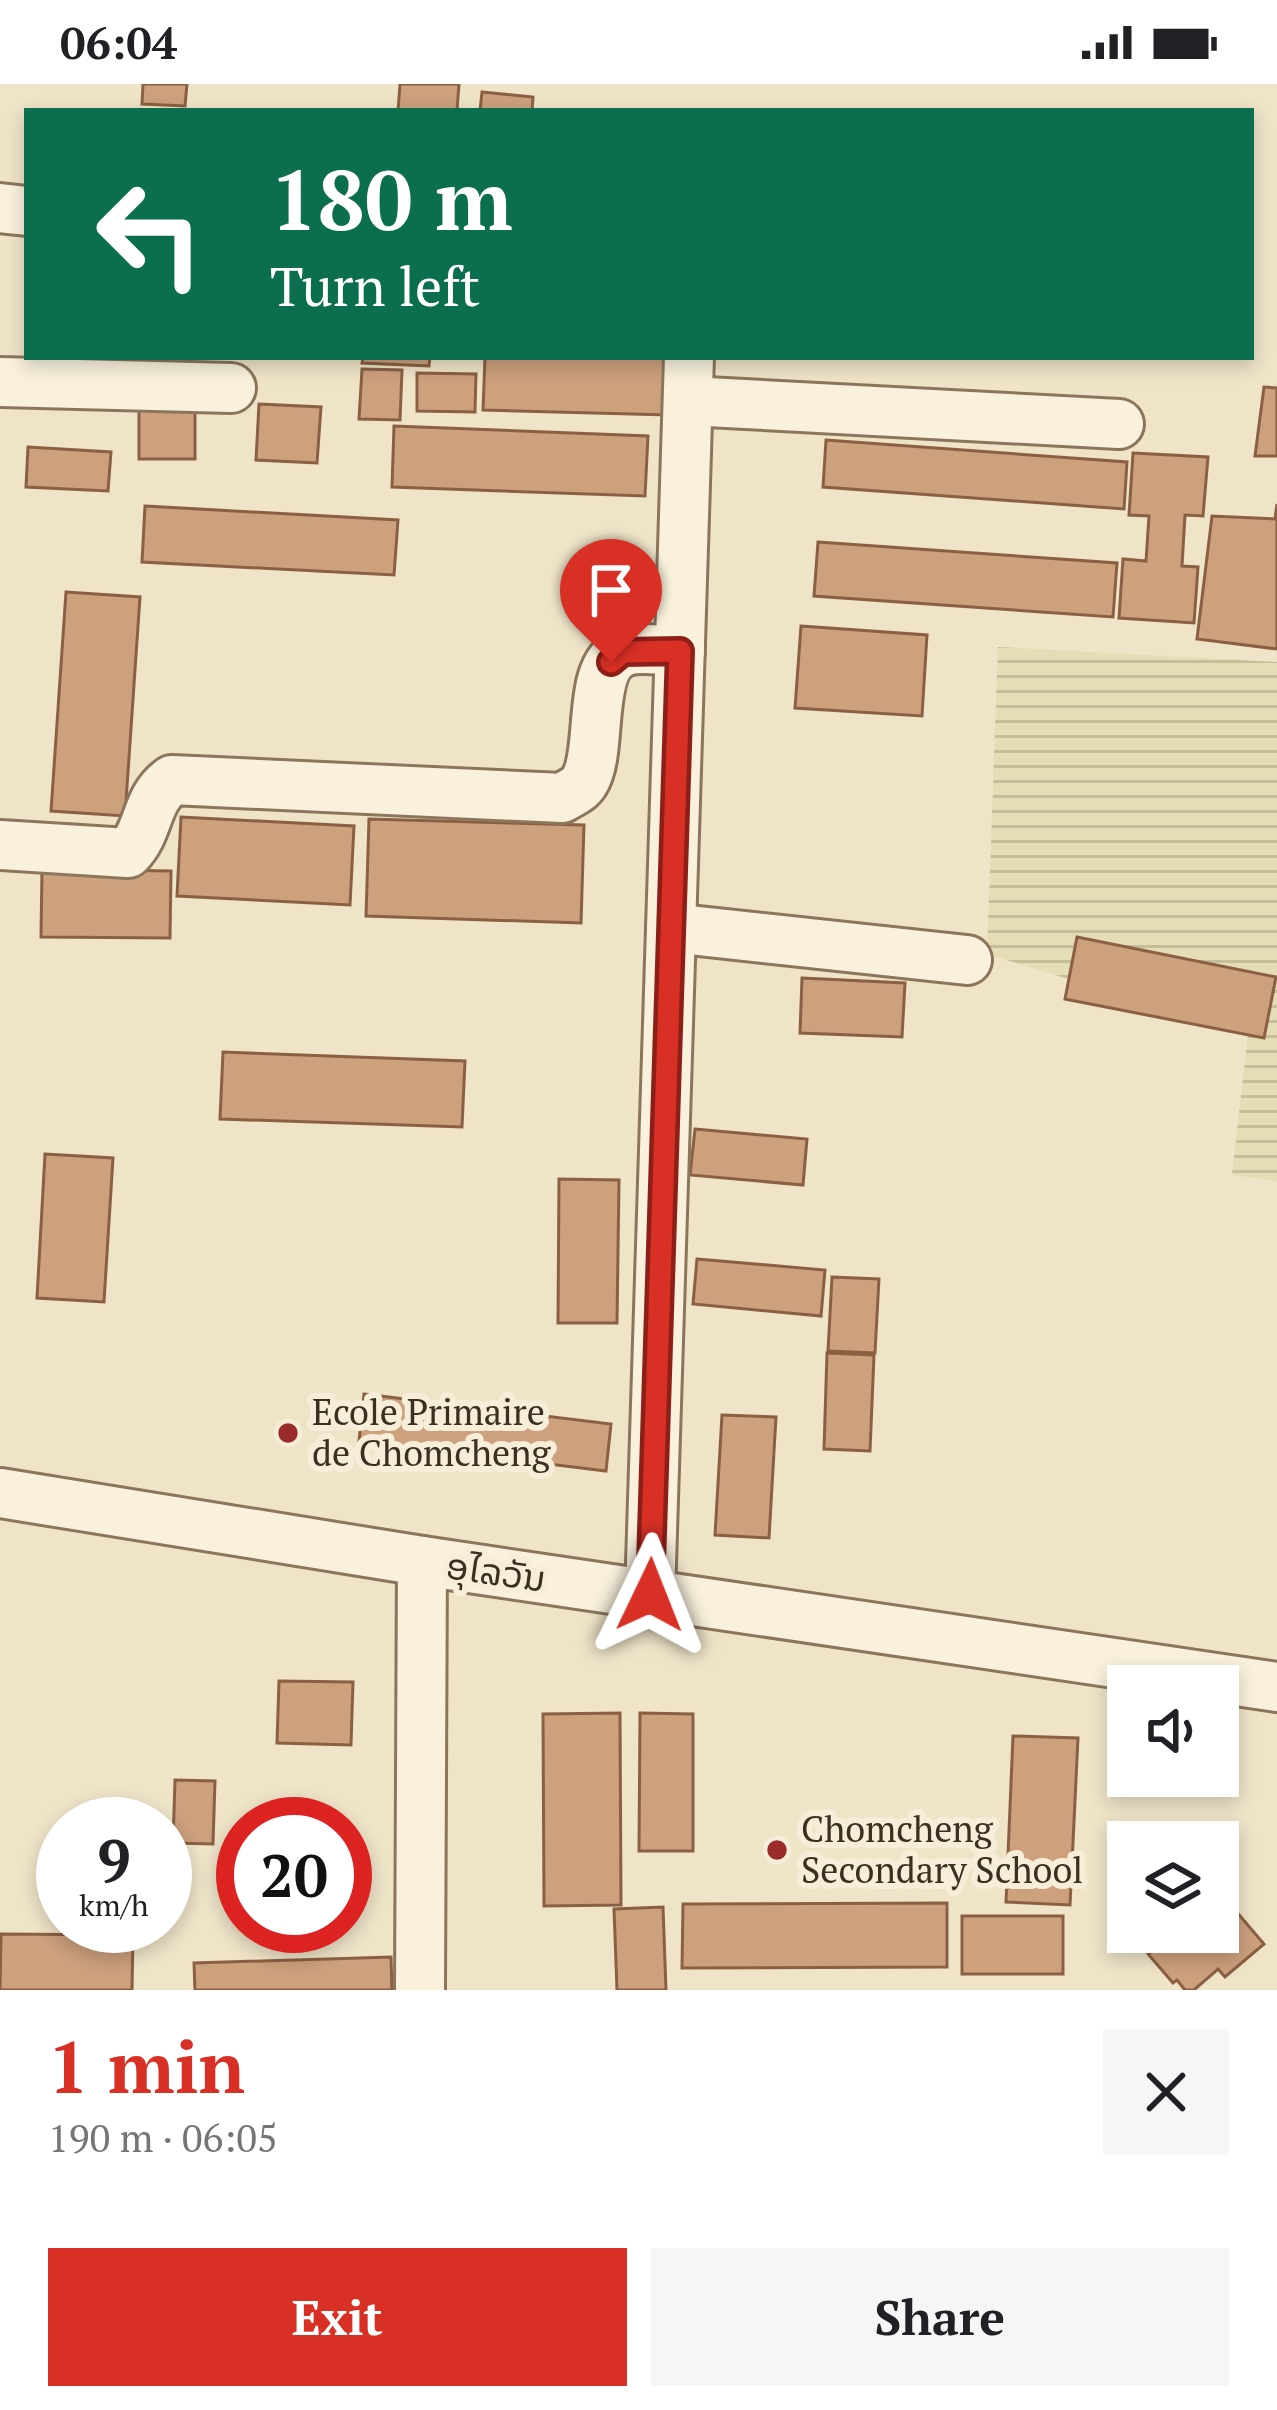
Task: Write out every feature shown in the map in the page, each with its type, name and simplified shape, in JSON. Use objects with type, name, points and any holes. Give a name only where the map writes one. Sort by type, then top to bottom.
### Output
[{"type":"street","points":[[650,1595],[689,379],[1119,424]]},
{"type":"street","points":[[0,382],[231,388]]},
{"type":"street","points":[[0,845],[128,853],[141,835],[152,801],[172,780],[562,798],[582,787],[591,768],[601,681],[611,662],[623,652],[680,651]]},
{"type":"street","points":[[671,928],[968,960]]},
{"type":"street","name":"ອຸໄລວັນ","points":[[0,1493],[422,1561],[1277,1687]]},
{"type":"street","points":[[419,1990],[422,1561]]},
{"type":"shaded area","points":[[998,647],[1277,662],[1277,1181],[1232,1175],[1248,1034],[987,954]]},
{"type":"building","points":[[143,84],[187,84],[185,106],[142,104]]},
{"type":"building","points":[[400,84],[459,84],[457,108],[398,108]]},
{"type":"building","points":[[482,92],[533,97],[532,108],[480,108]]},
{"type":"building","points":[[362,360],[430,360],[429,366]]},
{"type":"building","points":[[485,360],[669,360],[668,415],[483,410]]},
{"type":"building","points":[[362,369],[402,370],[400,420],[359,419]]},
{"type":"building","points":[[417,373],[476,374],[475,412],[417,411]]},
{"type":"building","points":[[1264,387],[1277,388],[1277,456],[1255,456]]},
{"type":"building","points":[[195,404],[195,459],[139,459],[139,405]]},
{"type":"building","points":[[259,404],[321,407],[317,463],[256,460]]},
{"type":"building","points":[[394,426],[648,436],[645,496],[392,487]]},
{"type":"building","points":[[826,440],[1127,462],[1124,509],[823,487]]},
{"type":"building","points":[[28,447],[111,452],[108,491],[26,487]]},
{"type":"building","points":[[1133,453],[1208,457],[1203,516],[1185,515],[1182,566],[1198,567],[1194,623],[1119,618],[1123,559],[1146,561],[1149,516],[1129,515]]},
{"type":"building","points":[[1277,504],[1277,649],[1197,639],[1212,516],[1275,519]]},
{"type":"building","points":[[145,506],[398,520],[394,575],[142,562]]},
{"type":"building","points":[[818,542],[1117,563],[1113,617],[814,596]]},
{"type":"building","points":[[66,592],[140,597],[125,816],[51,811]]},
{"type":"building","points":[[801,626],[927,635],[922,716],[795,708]]},
{"type":"building","points":[[181,817],[354,826],[350,905],[177,896]]},
{"type":"building","points":[[369,819],[584,825],[581,923],[366,916]]},
{"type":"building","points":[[42,869],[171,871],[170,938],[41,937]]},
{"type":"building","points":[[1077,937],[1276,977],[1264,1038],[1065,999]]},
{"type":"building","points":[[802,978],[905,983],[902,1037],[800,1033]]},
{"type":"building","points":[[223,1052],[465,1061],[462,1127],[220,1119]]},
{"type":"building","points":[[695,1129],[807,1139],[803,1185],[690,1175]]},
{"type":"building","points":[[45,1154],[113,1158],[104,1302],[37,1298]]},
{"type":"building","points":[[559,1179],[619,1180],[617,1323],[558,1323]]},
{"type":"building","points":[[697,1259],[825,1270],[821,1316],[693,1304]]},
{"type":"building","points":[[832,1277],[879,1279],[875,1353],[828,1351]]},
{"type":"building","points":[[827,1353],[874,1355],[870,1451],[824,1449]]},
{"type":"building","points":[[364,1394],[611,1424],[606,1471],[359,1441]]},
{"type":"building","points":[[722,1415],[776,1417],[769,1538],[715,1535]]},
{"type":"building","points":[[279,1681],[353,1682],[351,1745],[277,1743]]},
{"type":"building","points":[[620,1713],[621,1905],[544,1906],[543,1714]]},
{"type":"building","points":[[640,1713],[693,1714],[693,1851],[639,1851]]},
{"type":"building","points":[[1013,1736],[1078,1738],[1070,1905],[1006,1902]]},
{"type":"building","points":[[175,1780],[215,1781],[213,1844],[192,1843],[192,1797],[174,1797]]},
{"type":"building","points":[[947,1903],[947,1967],[682,1968],[683,1904]]},
{"type":"building","points":[[663,1907],[666,1990],[617,1990],[614,1909]]},
{"type":"building","points":[[1239,1915],[1264,1944],[1225,1977],[1218,1969],[1194,1990],[1185,1990],[1177,1980],[1173,1983],[1148,1954],[1239,1953]]},
{"type":"building","points":[[962,1916],[1063,1916],[1063,1974],[962,1974]]},
{"type":"building","points":[[1,1934],[36,1934],[36,1953],[133,1953],[132,1990],[0,1990]]},
{"type":"building","points":[[391,1957],[392,1990],[195,1990],[194,1963]]},
{"type":"place","name":"Ecole Primaire de Chomcheng","points":[[288,1433]]},
{"type":"place","name":"Chomcheng Secondary School","points":[[777,1850]]},
{"type":"route","points":[[611,662],[623,652],[680,651],[650,1595]]}]
